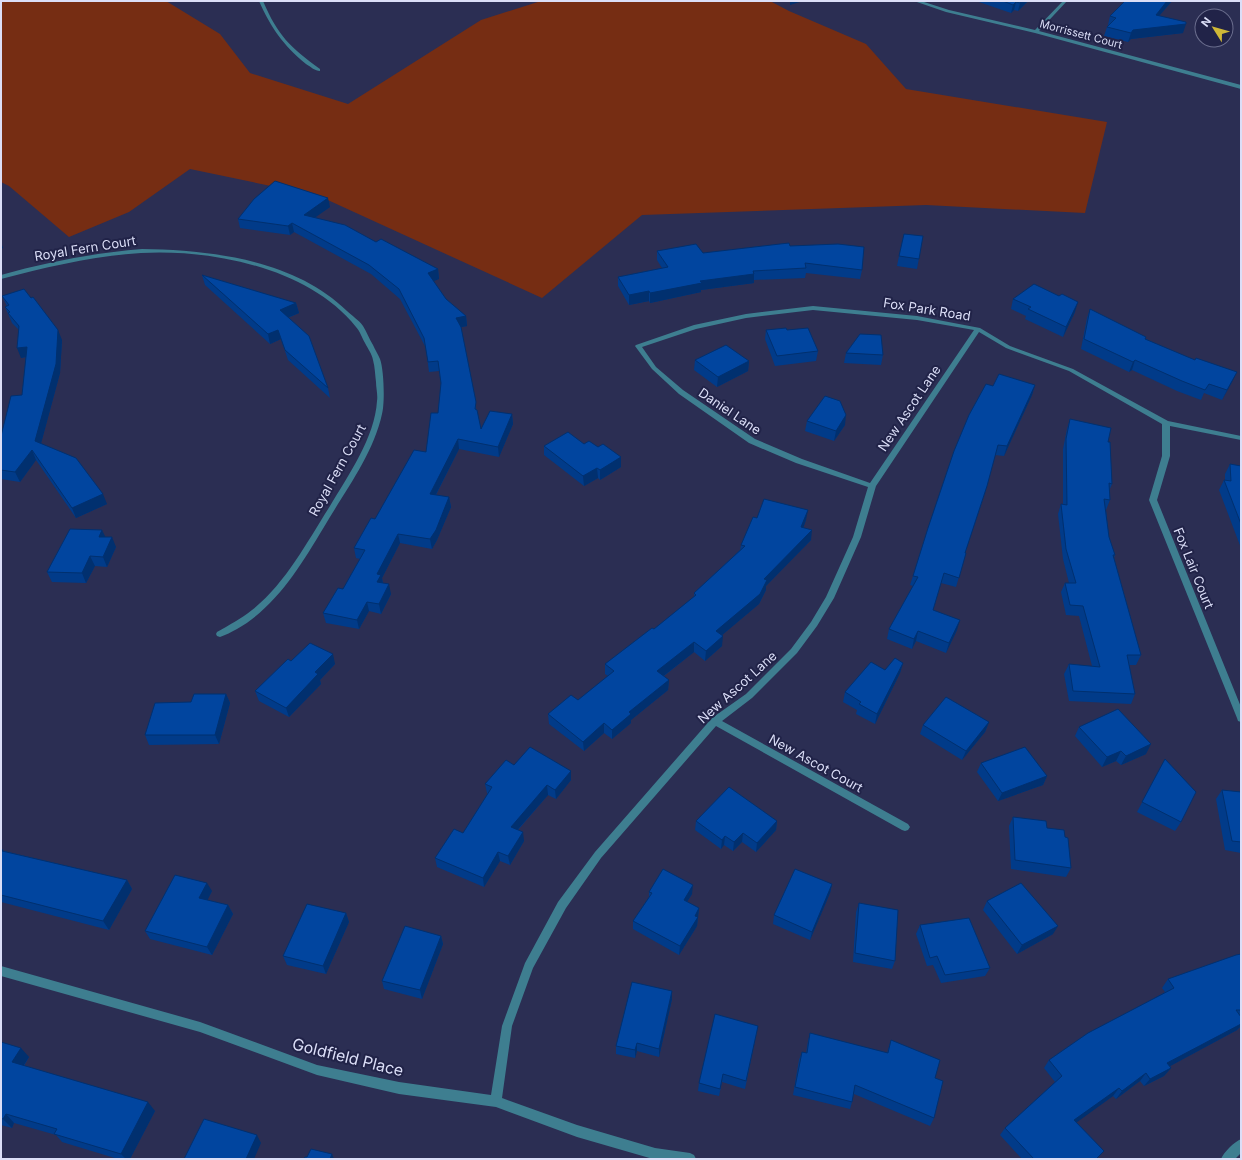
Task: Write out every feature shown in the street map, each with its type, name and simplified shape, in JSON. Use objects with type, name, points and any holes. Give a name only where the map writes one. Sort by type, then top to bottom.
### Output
[{"type":"street","points":[[261,1],[269,20],[281,39],[292,50],[318,70]]},
{"type":"street","name":"Morrissett Court","points":[[916,1],[948,11],[1036,32],[1241,87]]},
{"type":"street","points":[[1036,32],[1065,1]]},
{"type":"street","name":"Royal Fern Court","points":[[1,277],[36,268],[110,254],[143,251],[183,252],[214,255],[267,266],[313,286],[350,315],[363,332],[378,359],[381,401],[375,427],[364,451],[319,528],[279,588],[258,610],[220,634]]},
{"type":"street","name":"Fox Park Road","points":[[638,346],[694,327],[746,316],[813,308],[917,318],[978,329],[1008,347],[1070,370],[1166,423],[1241,438]]},
{"type":"street","name":"New Ascot Lane","points":[[496,1101],[507,1026],[529,966],[562,905],[598,855],[715,721],[749,696],[794,651],[814,624],[830,598],[857,537],[872,486],[978,329]]},
{"type":"street","name":"Daniel Lane","points":[[638,346],[654,368],[681,392],[752,441],[799,461],[872,486]]},
{"type":"street","name":"Fox Lair Court","points":[[1166,423],[1166,456],[1154,500],[1241,718]]},
{"type":"street","name":"New Ascot Court","points":[[715,721],[905,828]]},
{"type":"street","name":"Goldfield Place","points":[[1,971],[200,1027],[317,1070],[399,1088],[496,1101],[584,1133],[655,1154],[690,1159]]},
{"type":"street","points":[[1227,1159],[1241,1145]]},
{"type":"shaded area","points":[[1,1],[166,1],[220,34],[250,73],[348,104],[481,20],[541,1],[770,1],[789,11],[866,44],[906,89],[1107,122],[1085,213],[926,205],[642,215],[542,298],[319,196],[190,169],[129,212],[69,237],[9,186],[1,182]]},
{"type":"building","points":[[1003,1],[1022,1],[1020,3],[1016,2],[1013,5]]},
{"type":"building","points":[[1125,1],[1167,1],[1156,15],[1186,22],[1186,24],[1133,30],[1131,33],[1107,27],[1116,18],[1110,16]]},
{"type":"building","points":[[275,181],[328,198],[304,215],[345,225],[376,242],[381,239],[438,269],[428,273],[446,299],[466,316],[456,318],[461,327],[476,402],[475,409],[477,410],[481,429],[490,411],[512,414],[498,447],[458,439],[430,494],[449,497],[436,530],[430,539],[398,534],[377,574],[381,575],[377,582],[389,584],[379,604],[367,602],[357,620],[323,613],[338,588],[343,589],[365,550],[354,548],[371,518],[375,519],[414,450],[426,452],[431,413],[438,413],[441,383],[438,361],[428,362],[424,338],[399,289],[369,265],[292,223],[288,226],[238,219],[254,199]]},
{"type":"building","points":[[904,234],[923,236],[919,259],[899,256]]},
{"type":"building","points":[[789,243],[790,246],[838,244],[864,247],[862,270],[805,263],[806,268],[753,271],[754,274],[700,281],[702,283],[650,293],[649,291],[629,295],[618,277],[668,267],[657,251],[696,244],[703,253]]},
{"type":"building","points":[[202,275],[296,303],[280,310],[309,336],[328,388],[285,350],[278,330],[268,334]]},
{"type":"building","points":[[1034,284],[1059,296],[1062,294],[1078,302],[1066,327],[1028,309],[1031,307],[1013,299]]},
{"type":"building","points":[[24,289],[31,298],[33,297],[58,330],[56,364],[35,441],[76,458],[103,494],[72,508],[32,450],[15,472],[1,470],[1,436],[11,396],[22,395],[27,347],[17,348],[19,326],[8,313],[10,312],[5,307],[9,305],[2,296]]},
{"type":"building","points":[[1090,309],[1146,337],[1145,339],[1195,360],[1196,358],[1237,372],[1227,390],[1209,384],[1205,390],[1135,360],[1133,362],[1084,339]]},
{"type":"building","points":[[786,328],[787,330],[808,328],[818,351],[777,356],[766,330]]},
{"type":"building","points":[[860,334],[881,335],[883,355],[846,353]]},
{"type":"building","points":[[726,345],[749,361],[718,377],[695,360]]},
{"type":"building","points":[[999,374],[1035,385],[1007,446],[998,445],[987,486],[965,553],[959,578],[944,573],[933,610],[960,620],[949,643],[918,631],[914,639],[889,629],[918,577],[913,576],[928,528],[954,451],[969,415],[986,384],[993,386]]},
{"type":"building","points":[[825,396],[840,401],[846,415],[836,431],[807,421]]},
{"type":"building","points":[[1070,419],[1111,428],[1108,442],[1110,442],[1112,484],[1109,483],[1110,500],[1104,499],[1109,537],[1115,555],[1113,555],[1141,655],[1127,655],[1135,694],[1073,691],[1069,664],[1100,667],[1083,606],[1070,605],[1065,583],[1076,583],[1066,549],[1061,504],[1067,505],[1066,439]]},
{"type":"building","points":[[568,432],[584,444],[589,441],[598,447],[603,444],[621,457],[600,470],[597,468],[583,476],[544,446]]},
{"type":"building","points":[[1230,464],[1241,466],[1241,524],[1224,480],[1231,481]]},
{"type":"building","points":[[764,499],[808,510],[801,527],[812,530],[764,579],[767,580],[760,594],[716,631],[723,636],[706,651],[694,642],[657,671],[669,680],[629,712],[631,714],[612,730],[604,723],[583,742],[548,714],[571,695],[578,700],[614,671],[605,664],[652,628],[654,629],[696,595],[694,593],[745,546],[741,545],[753,517],[757,518]]},
{"type":"building","points":[[70,529],[102,530],[99,537],[112,537],[103,557],[90,556],[82,573],[47,572]]},
{"type":"building","points":[[310,643],[333,654],[315,672],[318,674],[286,708],[255,691],[288,659],[291,661]]},
{"type":"building","points":[[895,658],[903,663],[877,714],[859,704],[861,702],[845,692],[871,662],[885,670]]},
{"type":"building","points":[[194,694],[226,694],[215,735],[145,735],[155,703],[191,702]]},
{"type":"building","points":[[946,697],[989,722],[966,751],[923,725]]},
{"type":"building","points":[[1118,709],[1151,744],[1126,756],[1121,751],[1107,757],[1079,727]]},
{"type":"building","points":[[530,747],[571,771],[555,790],[547,785],[511,827],[523,832],[508,856],[498,852],[483,878],[435,858],[454,829],[463,833],[492,787],[485,784],[506,760],[514,765]]},
{"type":"building","points":[[1025,747],[1047,776],[1002,793],[981,763]]},
{"type":"building","points":[[1165,759],[1196,792],[1181,822],[1142,802]]},
{"type":"building","points":[[729,787],[777,821],[757,843],[743,833],[734,842],[725,836],[722,840],[696,821]]},
{"type":"building","points":[[1222,790],[1241,792],[1241,842],[1232,841]]},
{"type":"building","points":[[1013,817],[1046,821],[1047,828],[1064,830],[1065,837],[1068,838],[1071,868],[1015,860]]},
{"type":"building","points":[[1,849],[3,850],[2,851],[127,880],[103,921],[1,895]]},
{"type":"building","points":[[663,869],[693,885],[684,900],[699,908],[695,916],[698,917],[680,946],[633,921],[652,893],[649,892]]},
{"type":"building","points":[[795,869],[832,884],[812,932],[774,915]]},
{"type":"building","points":[[175,875],[207,883],[199,898],[228,905],[207,947],[145,931]]},
{"type":"building","points":[[1021,883],[1058,926],[1022,945],[987,901]]},
{"type":"building","points":[[859,903],[898,910],[895,961],[855,953]]},
{"type":"building","points":[[307,904],[346,913],[323,966],[283,956]]},
{"type":"building","points":[[969,918],[990,968],[945,975],[937,956],[930,958],[920,925]]},
{"type":"building","points":[[405,926],[441,936],[420,990],[382,981]]},
{"type":"building","points":[[1241,954],[1241,1010],[1236,1010],[1241,1017],[1241,1024],[1167,1063],[1171,1068],[1150,1079],[1146,1073],[1122,1091],[1119,1088],[1074,1120],[1104,1151],[1096,1159],[1034,1159],[1005,1128],[1062,1076],[1049,1060],[1088,1033],[1174,988],[1168,979]]},
{"type":"building","points":[[632,982],[672,991],[659,1049],[637,1043],[635,1050],[616,1046]]},
{"type":"building","points":[[715,1014],[758,1026],[746,1081],[723,1074],[720,1089],[699,1083]]},
{"type":"building","points":[[810,1033],[888,1053],[891,1040],[940,1060],[935,1078],[943,1081],[934,1118],[855,1085],[852,1102],[795,1087],[802,1052],[807,1053]]},
{"type":"building","points":[[1,1042],[21,1048],[12,1062],[148,1102],[121,1154],[54,1134],[57,1129],[6,1114],[3,1119],[1,1118]]},
{"type":"building","points":[[204,1119],[257,1135],[246,1159],[184,1159]]},
{"type":"building","points":[[311,1149],[332,1154],[330,1159],[304,1159],[307,1157]]}]
